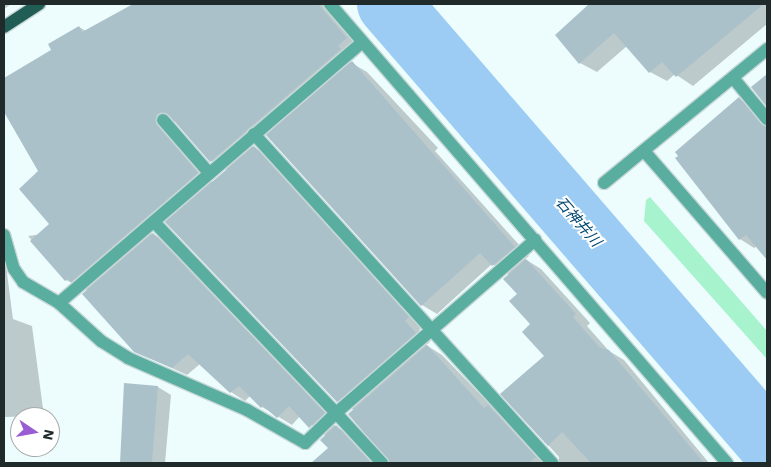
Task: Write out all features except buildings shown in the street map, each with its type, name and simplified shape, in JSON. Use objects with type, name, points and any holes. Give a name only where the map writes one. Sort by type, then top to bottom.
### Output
[{"type":"main road","points":[[4,28],[39,4]]},
{"type":"street","points":[[330,4],[727,463]]},
{"type":"street","points":[[59,303],[155,223],[254,134],[362,42]]},
{"type":"street","points":[[604,183],[734,79],[767,49]]},
{"type":"street","points":[[734,79],[767,119]]},
{"type":"street","points":[[163,120],[209,174]]},
{"type":"street","points":[[254,134],[552,463]]},
{"type":"street","points":[[645,152],[767,293]]},
{"type":"street","points":[[155,223],[382,463]]},
{"type":"street","points":[[4,235],[14,268],[23,282],[59,303],[101,341],[128,358],[247,410],[305,443],[336,413],[535,240]]},
{"type":"green space","points":[[650,197],[767,331],[767,359],[644,221],[646,200]]},
{"type":"waterway","name":"石神井川","points":[[389,4],[767,441]]}]
